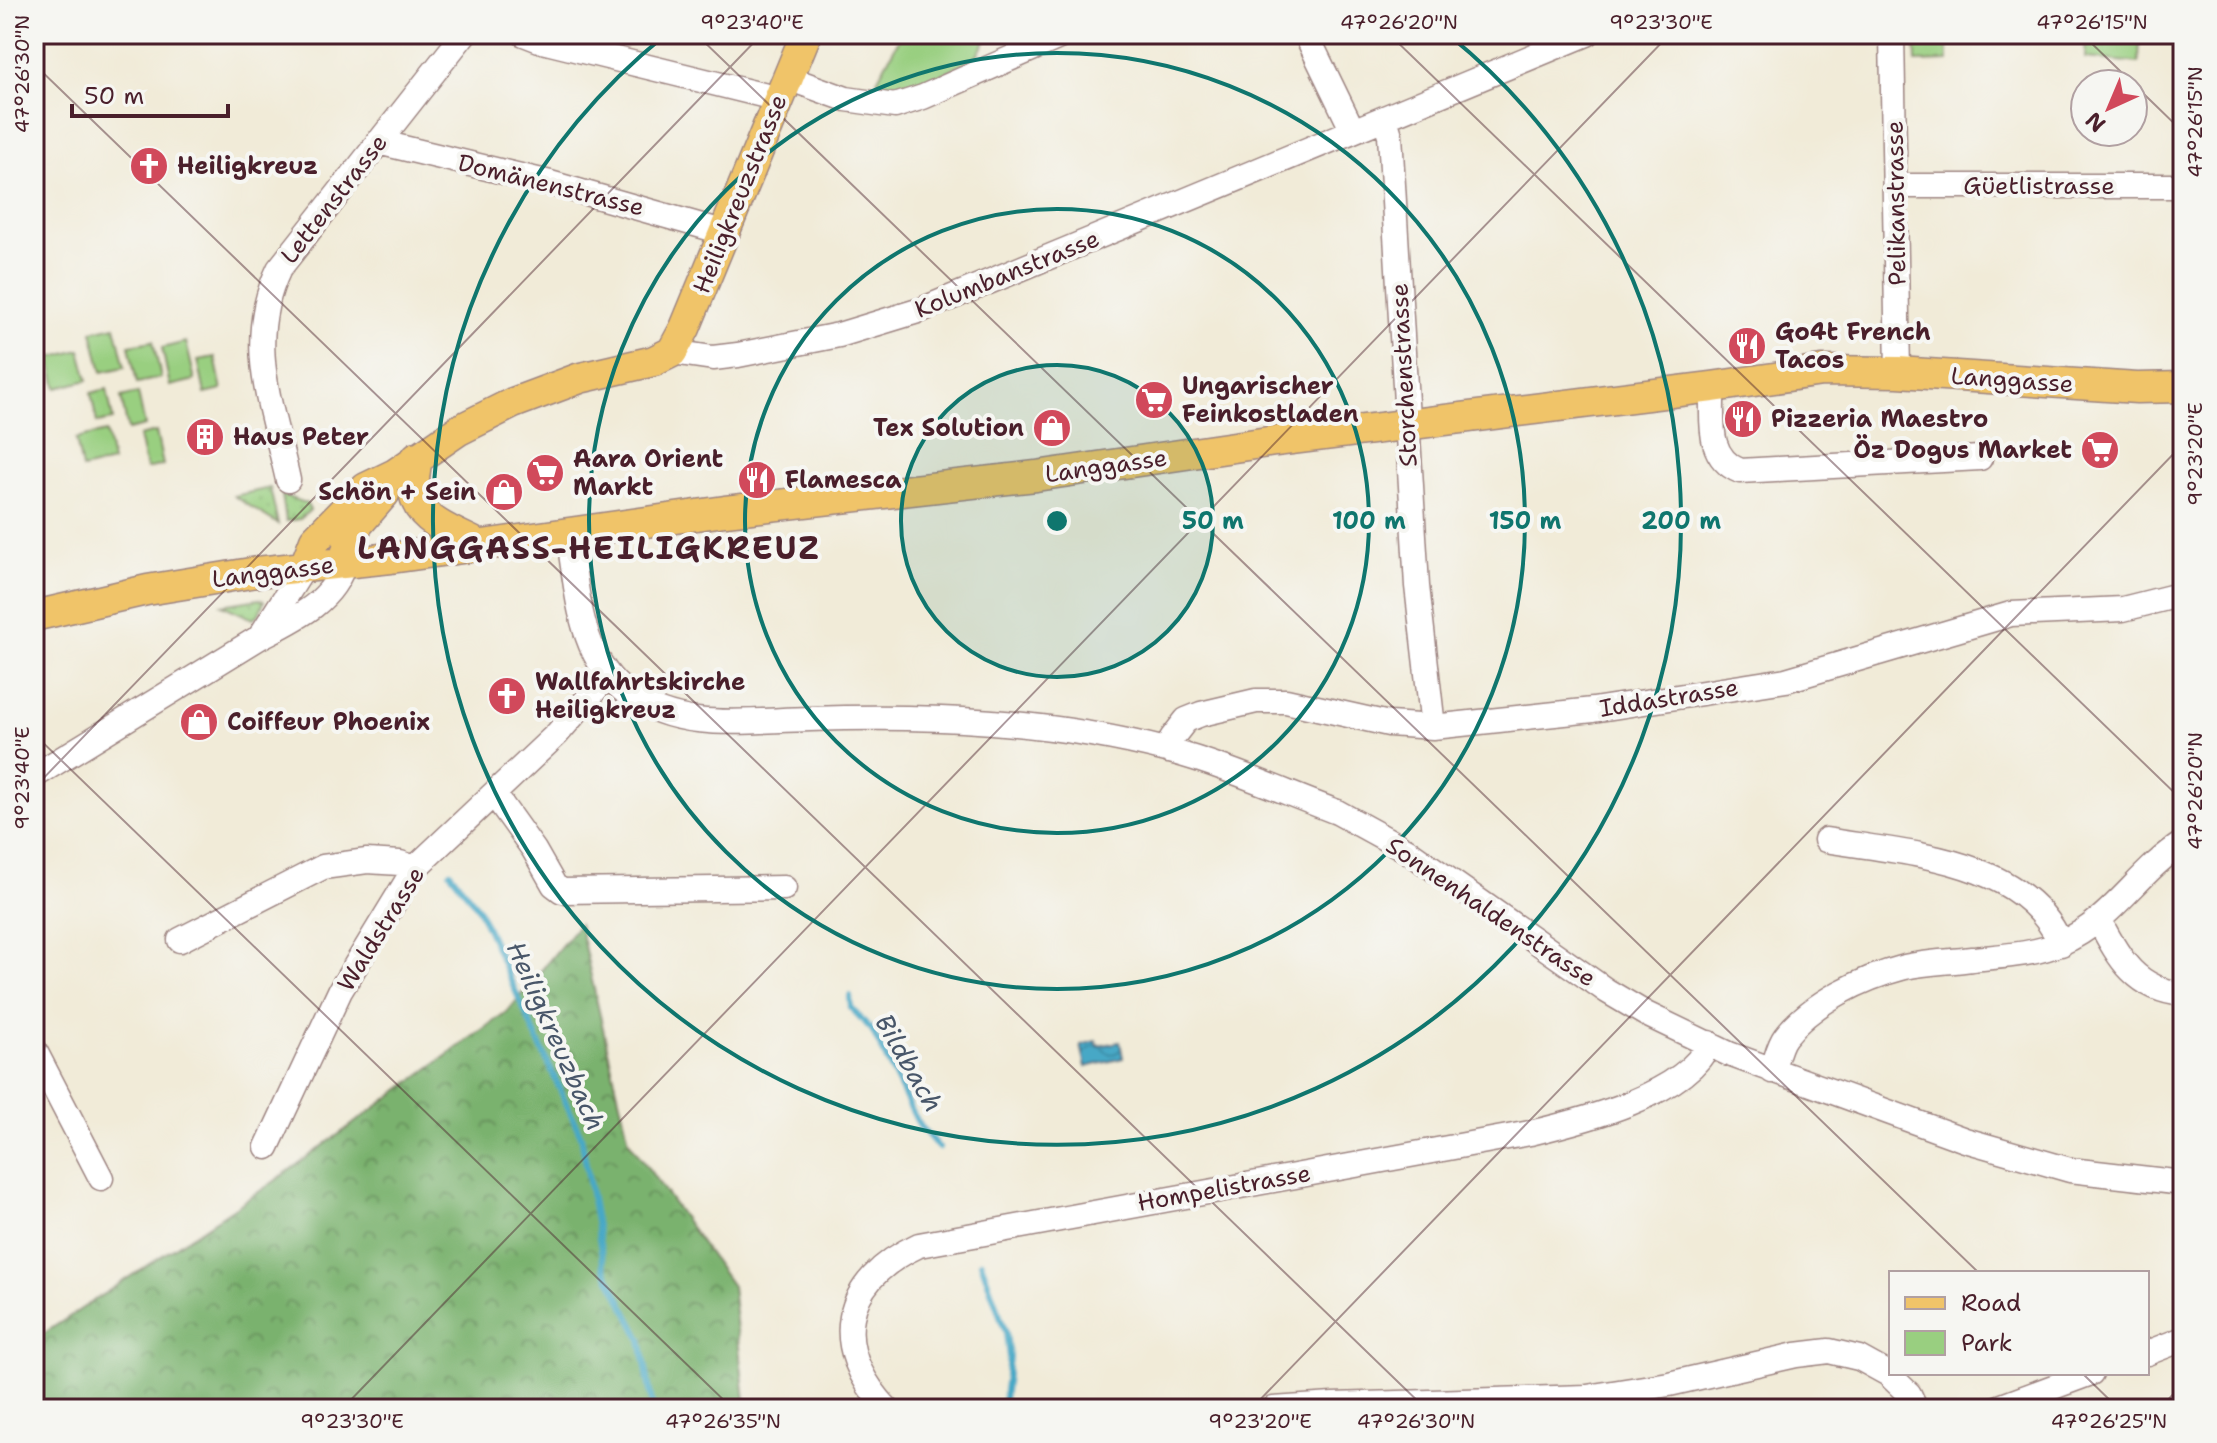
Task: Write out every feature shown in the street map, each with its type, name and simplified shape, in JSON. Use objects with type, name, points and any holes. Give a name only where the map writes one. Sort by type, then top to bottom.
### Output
[{"type":"main road","name":"Heiligkreuzstrasse","points":[[672,352],[685,328],[806,34]]},
{"type":"main road","name":"Kolumbanstrasse","points":[[305,566],[308,554],[325,527],[366,488],[406,466],[459,430],[513,403],[580,378],[643,365],[672,352]]},
{"type":"main road","name":"Langgasse","points":[[34,616],[147,590],[305,566],[568,534],[725,511],[1036,476],[1406,424],[1822,371],[1898,372],[2137,388],[2183,387]]},
{"type":"main road","name":"Kolumbanstrasse","points":[[344,563],[352,531],[381,500],[406,466]]},
{"type":"main road","points":[[406,466],[417,504],[445,527],[479,545]]},
{"type":"street","name":"Lettenstrasse","points":[[288,480],[261,352],[261,326],[266,301],[279,269],[464,34]]},
{"type":"street","points":[[524,34],[542,41],[784,89],[895,106],[923,97],[1066,34]]},
{"type":"street","points":[[1306,34],[1353,131]]},
{"type":"street","name":"Kolumbanstrasse","points":[[672,352],[713,358],[738,355],[839,335],[921,310],[1587,34]]},
{"type":"street","name":"Pelikanstrasse","points":[[1892,34],[1898,372]]},
{"type":"street","name":"Storchenstrasse","points":[[1385,119],[1390,135],[1417,586],[1433,727]]},
{"type":"street","name":"Domänenstrasse","points":[[378,142],[550,183],[723,232]]},
{"type":"street","name":"Güetlistrasse","points":[[1896,186],[2183,186]]},
{"type":"street","points":[[1712,387],[1716,449],[1724,462],[1740,471],[1980,458]]},
{"type":"street","name":"Sonnenhaldenstrasse","points":[[568,534],[585,633],[592,650],[608,675],[627,694],[656,711],[706,722],[854,717],[1017,723],[1084,732],[1169,751],[1337,812],[1454,882],[1607,991],[1646,1014],[1772,1071],[1965,1140],[2070,1170],[2183,1183]]},
{"type":"street","points":[[34,776],[260,637],[294,620],[320,601],[334,585],[344,563]]},
{"type":"street","points":[[260,637],[305,566]]},
{"type":"street","name":"Iddastrasse","points":[[1169,751],[1172,738],[1186,720],[1256,701],[1286,701],[1389,724],[1433,727],[1593,710],[1786,680],[2011,614],[2123,609],[2183,594]]},
{"type":"street","name":"Waldstrasse","points":[[267,1147],[340,991],[415,868],[557,734],[608,675]]},
{"type":"street","points":[[494,794],[534,850],[554,885],[562,891],[784,888]]},
{"type":"street","points":[[1826,840],[1951,862],[1980,871],[2006,885],[2041,913],[2061,944]]},
{"type":"street","points":[[1772,1071],[1783,1038],[1807,1016],[1844,991],[1906,967],[2026,953],[2061,944],[2100,922],[2155,864],[2183,843]]},
{"type":"street","points":[[180,940],[323,867],[367,861],[400,863],[415,868]]},
{"type":"street","points":[[2100,922],[2129,971],[2142,982],[2183,994]]},
{"type":"street","name":"Hompelistrasse","points":[[887,1409],[861,1377],[851,1348],[851,1322],[857,1296],[877,1270],[895,1256],[919,1245],[1530,1133],[1584,1120],[1636,1102],[1687,1071],[1703,1057],[1709,1043]]},
{"type":"street","points":[[34,1049],[101,1178]]},
{"type":"street","points":[[2149,1352],[2183,1339]]},
{"type":"street","points":[[1273,1409],[1587,1397],[1669,1384],[1796,1355],[1829,1351],[1859,1358],[1888,1374],[1909,1394],[1916,1409]]},
{"type":"street","points":[[1994,1409],[2086,1375]]},
{"type":"green space","points":[[902,34],[989,34],[977,56],[908,92],[877,80]]},
{"type":"green space","points":[[1915,34],[1947,34],[1948,61],[1916,62]]},
{"type":"green space","points":[[2140,35],[2139,63],[2085,58],[2086,36]]},
{"type":"green space","points":[[115,326],[125,367],[102,372],[92,331]]},
{"type":"green space","points":[[153,341],[161,378],[137,383],[129,345]]},
{"type":"green space","points":[[186,342],[195,380],[170,386],[162,348]]},
{"type":"green space","points":[[80,350],[88,380],[57,388],[50,358]]},
{"type":"green space","points":[[215,357],[222,390],[205,394],[198,360]]},
{"type":"green space","points":[[107,389],[113,420],[97,423],[91,393]]},
{"type":"green space","points":[[138,393],[145,426],[128,430],[121,397]]},
{"type":"green space","points":[[106,432],[112,462],[82,469],[76,439]]},
{"type":"green space","points":[[156,432],[163,465],[146,469],[139,436]]},
{"type":"green space","points":[[270,488],[278,524],[234,496]]},
{"type":"green space","points":[[282,495],[306,503],[310,510],[300,519],[286,521]]},
{"type":"green space","points":[[259,599],[264,601],[259,614],[253,619],[222,605]]},
{"type":"green space","points":[[579,924],[629,1141],[732,1286],[745,1400],[743,1409],[34,1409],[34,1340],[272,1183],[509,1010]]},
{"type":"water","points":[[1096,1041],[1098,1046],[1120,1042],[1123,1058],[1086,1067],[1081,1045]]},
{"type":"waterway","name":"Heiligkreuzbach","points":[[450,872],[478,908],[581,1136],[604,1267],[641,1339],[653,1409]]},
{"type":"waterway","name":"Bildbach","points":[[850,996],[851,1008],[872,1030],[919,1125],[939,1148]]},
{"type":"waterway","name":"Bildbach","points":[[981,1262],[1006,1333],[1009,1357],[1003,1408]]},
{"type":"place","name":"Heiligkreuz","points":[[149,166]]},
{"type":"place","name":"Go4t French Tacos","points":[[1747,346]]},
{"type":"place","name":"Ungarischer Feinkostladen","points":[[1154,400]]},
{"type":"place","name":"Pizzeria Maestro","points":[[1743,419]]},
{"type":"place","name":"Tex Solution","points":[[1052,428]]},
{"type":"place","name":"Haus Peter","points":[[205,437]]},
{"type":"place","name":"Öz Dogus Market","points":[[2100,450]]},
{"type":"place","name":"Aara Orient Markt","points":[[545,473]]},
{"type":"place","name":"Flamesca","points":[[757,480]]},
{"type":"place","name":"Schön + Sein","points":[[504,492]]},
{"type":"place","name":"Wallfahrtskirche Heiligkreuz","points":[[507,696]]},
{"type":"place","name":"Coiffeur Phoenix","points":[[199,722]]},
{"type":"district","name":"LANGGASS-HEILIGKREUZ","points":[[589,548]]}]
